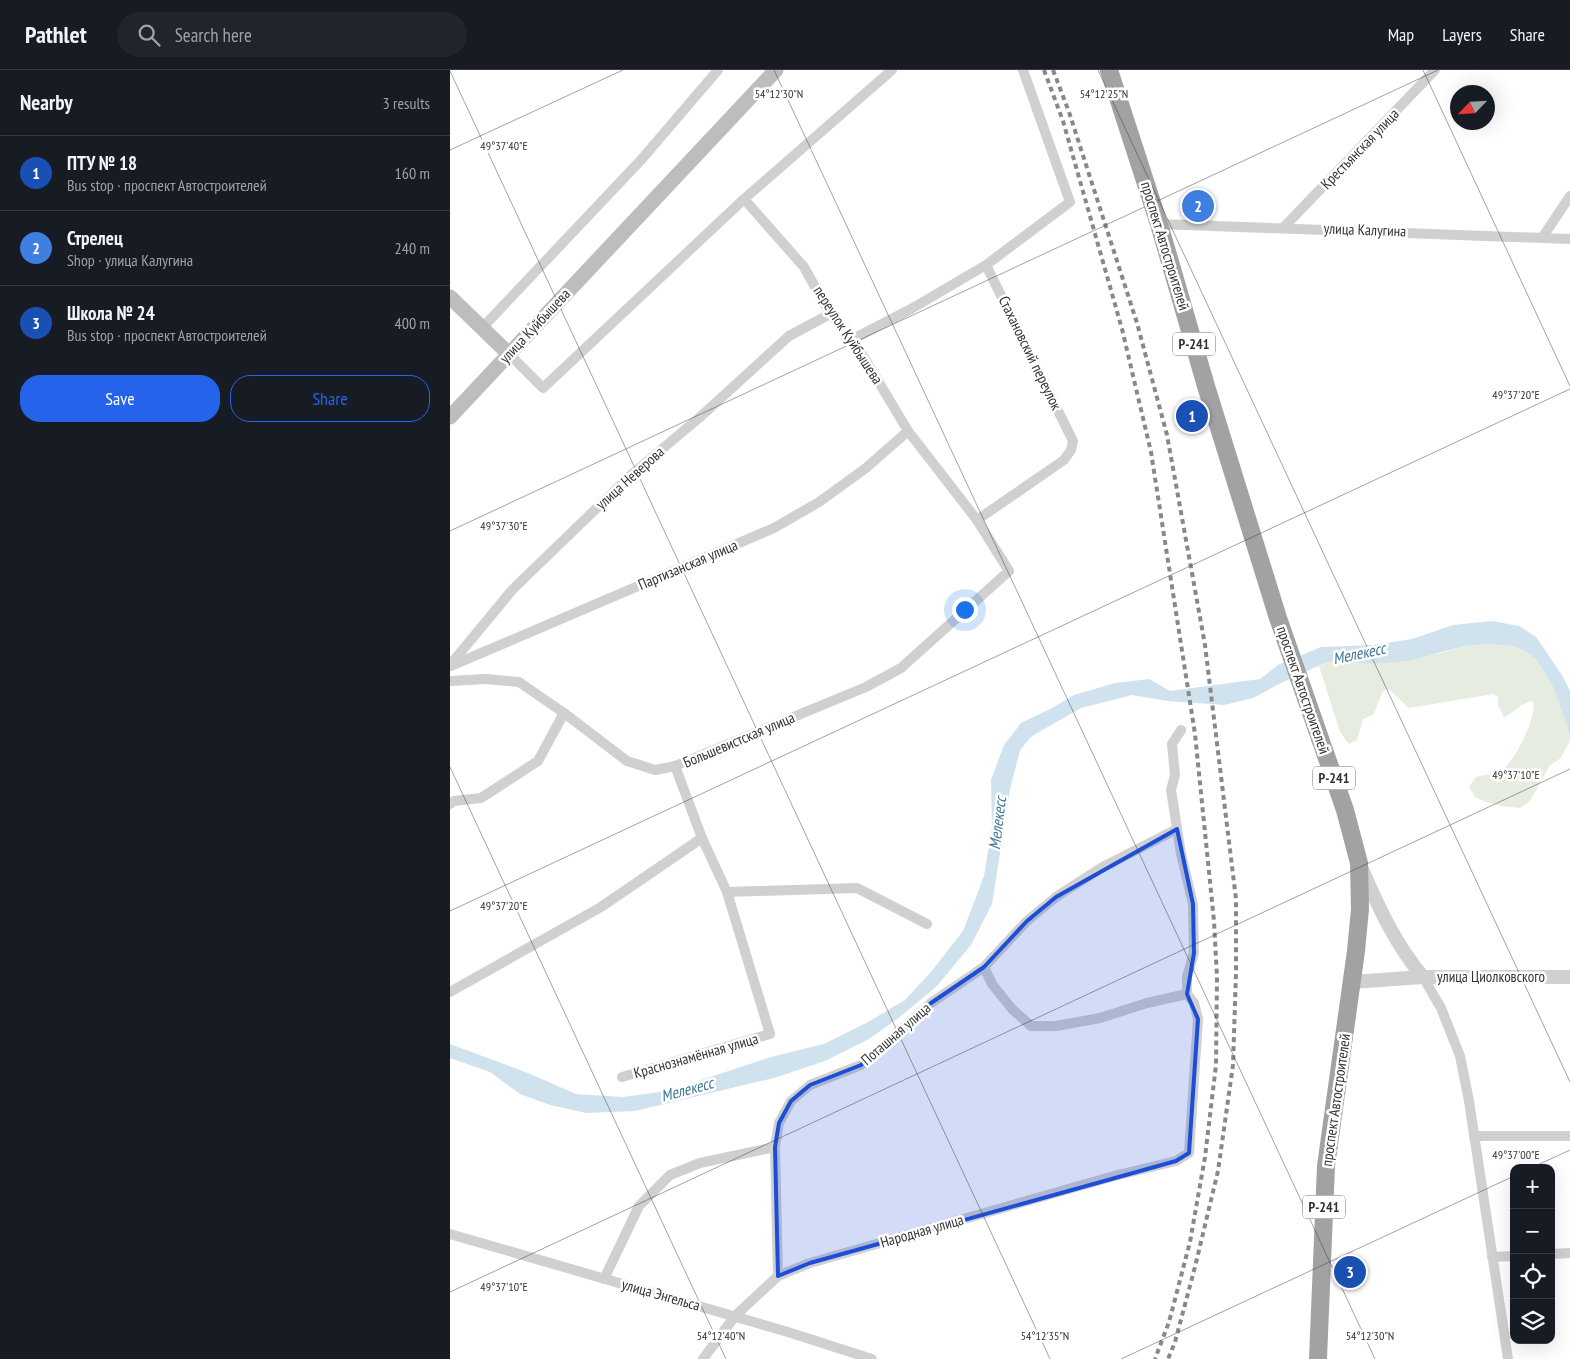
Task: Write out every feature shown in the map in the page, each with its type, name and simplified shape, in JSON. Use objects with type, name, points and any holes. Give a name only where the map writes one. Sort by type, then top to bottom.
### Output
[{"type":"highway","name":"проспект Автостроителей","points":[[1109,70],[1159,224],[1206,386],[1278,618],[1345,810],[1359,863],[1360,909],[1352,982],[1326,1166],[1318,1359]]},
{"type":"main road","name":"улица Куйбышева","points":[[450,417],[776,70]]},
{"type":"main road","points":[[450,297],[509,354]]},
{"type":"street","points":[[483,327],[641,160],[718,70]]},
{"type":"street","points":[[509,354],[543,388],[744,199],[892,70]]},
{"type":"street","points":[[853,339],[911,309],[986,264],[1070,202],[1023,70]]},
{"type":"street","name":"Крестьянская улица","points":[[1284,227],[1435,70]]},
{"type":"street","points":[[1542,238],[1570,196]]},
{"type":"street","name":"переулок Куйбышева","points":[[744,199],[804,267],[830,314],[853,339],[908,431],[976,520],[1009,571]]},
{"type":"street","name":"улица Калугина","points":[[1159,224],[1570,238]]},
{"type":"street","name":"Стахановский переулок","points":[[976,520],[1064,460],[1071,450],[1074,441],[986,264]]},
{"type":"street","name":"улица Неверова","points":[[450,666],[513,590],[630,475],[699,418],[789,336],[830,314]]},
{"type":"street","name":"Партизанская улица","points":[[450,666],[774,528],[819,502],[866,468],[908,431]]},
{"type":"street","name":"Большевистская улица","points":[[450,681],[486,679],[519,682],[564,713],[627,761],[655,770],[675,766],[866,687],[901,668],[1009,571]]},
{"type":"street","points":[[450,804],[454,801],[481,798],[538,760],[564,713]]},
{"type":"street","points":[[984,967],[992,984],[1012,1009],[1031,1026],[1056,1026],[1100,1018],[1147,1003],[1186,994],[1187,977],[1194,953],[1193,904],[1171,790],[1175,775],[1172,744],[1181,730]]},
{"type":"street","name":"Краснознамённая улица","points":[[622,1077],[770,1034],[726,892],[702,838],[675,766]]},
{"type":"street","name":"Поташная улица","points":[[778,1276],[775,1147],[779,1123],[791,1101],[810,1084],[861,1065],[932,1003],[984,967],[1027,921],[1056,897],[1102,868],[1177,829]]},
{"type":"street","points":[[450,992],[601,907],[702,838]]},
{"type":"street","name":"улица Циолковского","points":[[1359,863],[1383,917],[1409,961],[1423,977],[1570,976]]},
{"type":"street","points":[[726,892],[856,888],[927,924]]},
{"type":"street","points":[[1352,982],[1423,977],[1441,1008],[1460,1056],[1508,1359]]},
{"type":"street","name":"Народная улица","points":[[703,1359],[735,1316],[778,1276],[810,1263],[1114,1176],[1176,1161],[1189,1154],[1198,1019],[1194,1003],[1186,994]]},
{"type":"street","points":[[1474,1136],[1570,1136]]},
{"type":"street","points":[[604,1279],[639,1206],[670,1175],[700,1162],[775,1147]]},
{"type":"street","name":"улица Энгельса","points":[[450,1234],[735,1316],[872,1359]]},
{"type":"street","points":[[1555,1254],[1570,1253]]},
{"type":"street","points":[[1492,1257],[1510,1256]]},
{"type":"highlighted area","points":[[1177,829],[1193,904],[1194,953],[1187,994],[1198,1019],[1189,1153],[1176,1161],[810,1263],[778,1276],[775,1147],[779,1123],[791,1101],[810,1085],[861,1065],[931,1003],[984,967],[1027,921],[1056,897]]},
{"type":"shaded area","points":[[1487,644],[1512,646],[1523,650],[1536,659],[1553,687],[1568,729],[1569,742],[1561,758],[1550,765],[1530,801],[1520,808],[1486,802],[1475,797],[1469,787],[1476,777],[1499,772],[1511,760],[1524,739],[1532,717],[1533,701],[1504,717],[1498,705],[1498,697],[1493,694],[1409,708],[1390,690],[1386,689],[1382,693],[1374,714],[1363,719],[1357,740],[1349,744],[1340,732],[1319,666],[1329,661],[1368,664],[1441,653],[1465,646]]},
{"type":"water","name":"Мелекесс","points":[[1492,621],[1519,626],[1536,637],[1562,675],[1570,691],[1570,746],[1568,729],[1553,687],[1536,659],[1523,650],[1512,646],[1487,644],[1465,646],[1407,661],[1368,664],[1329,661],[1253,698],[1224,705],[1168,701],[1132,695],[1081,708],[1032,736],[1020,750],[1010,789],[992,904],[971,945],[937,986],[901,1016],[869,1039],[825,1061],[774,1078],[635,1111],[586,1113],[550,1105],[520,1094],[490,1072],[450,1058],[450,1044],[528,1073],[576,1094],[623,1097],[668,1091],[771,1057],[824,1044],[868,1022],[905,1000],[931,972],[963,931],[984,876],[992,828],[991,780],[1004,745],[1021,723],[1074,695],[1115,683],[1149,679],[1170,691],[1260,679],[1278,665],[1321,647],[1373,645],[1412,639],[1453,625]]},
{"type":"railway","points":[[1044,70],[1063,121],[1122,329],[1151,452],[1195,734],[1214,921],[1217,977],[1216,1065],[1205,1157],[1190,1242],[1169,1322],[1155,1359]]},
{"type":"railway","points":[[1053,70],[1069,112],[1137,323],[1167,435],[1205,645],[1236,899],[1233,1065],[1218,1171],[1195,1267],[1175,1342],[1168,1359]]},
{"type":"place","name":"Стрелец","points":[[1198,206]]},
{"type":"place","name":"ПТУ № 18","points":[[1192,416]]},
{"type":"place","name":"Школа № 24","points":[[1350,1272]]}]
